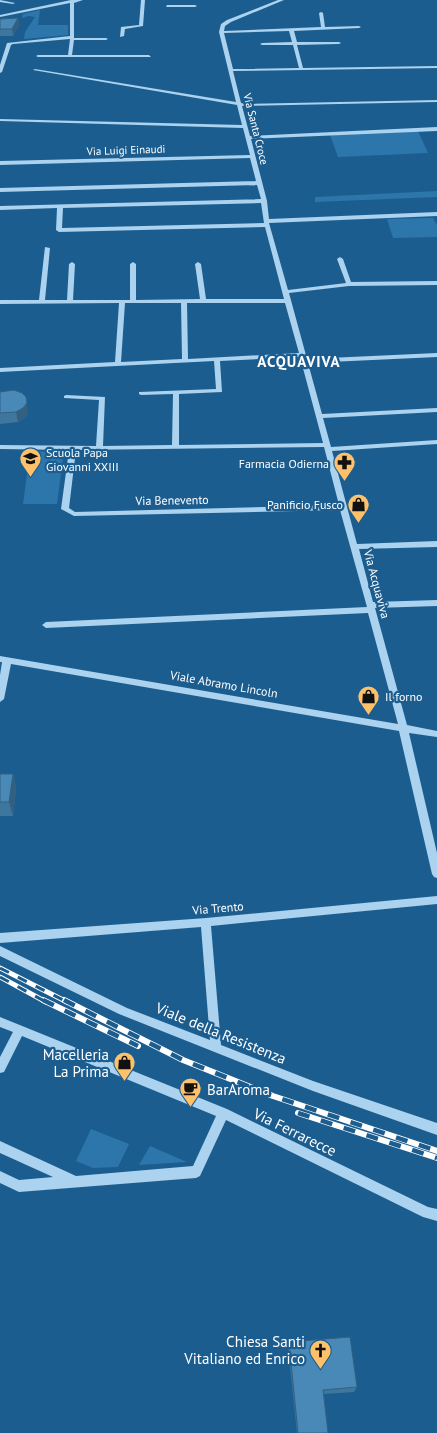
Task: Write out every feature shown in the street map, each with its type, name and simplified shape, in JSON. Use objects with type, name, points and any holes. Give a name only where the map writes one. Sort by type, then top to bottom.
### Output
[{"type":"street","points":[[0,16],[81,0]]},
{"type":"street","points":[[122,36],[123,28],[141,26],[143,0]]},
{"type":"street","points":[[167,6],[194,6],[190,0]]},
{"type":"street","points":[[282,0],[223,24],[221,32],[359,27]]},
{"type":"street","points":[[0,1],[13,4]]},
{"type":"street","points":[[70,56],[72,1]]},
{"type":"street","points":[[321,13],[323,28]]},
{"type":"street","points":[[290,29],[301,68]]},
{"type":"street","name":"Via Santa Croce","points":[[221,32],[264,201],[267,223],[288,301]]},
{"type":"street","points":[[0,72],[3,59],[12,42],[106,38]]},
{"type":"street","points":[[262,44],[339,44]]},
{"type":"street","points":[[38,56],[149,56]]},
{"type":"street","points":[[231,70],[437,67]]},
{"type":"street","points":[[35,70],[240,104],[437,101]]},
{"type":"street","points":[[0,120],[245,127]]},
{"type":"street","points":[[247,138],[437,129]]},
{"type":"street","name":"Via Luigi Einaudi","points":[[0,163],[252,156]]},
{"type":"street","points":[[0,190],[259,182]]},
{"type":"street","points":[[0,208],[264,201]]},
{"type":"street","points":[[60,206],[59,230],[267,223],[437,214]]},
{"type":"street","points":[[42,302],[47,248]]},
{"type":"street","points":[[340,259],[349,284]]},
{"type":"street","points":[[70,302],[72,264]]},
{"type":"street","points":[[133,264],[133,302]]},
{"type":"street","points":[[198,264],[203,301]]},
{"type":"street","points":[[286,292],[349,284],[437,283]]},
{"type":"street","points":[[184,301],[185,361]]},
{"type":"street","points":[[0,302],[288,301]]},
{"type":"street","name":"Via Acquaviva","points":[[288,301],[403,727],[437,874]]},
{"type":"street","points":[[118,364],[122,302]]},
{"type":"street","points":[[0,370],[185,361],[437,355]]},
{"type":"street","points":[[142,393],[220,391],[217,360]]},
{"type":"street","points":[[175,446],[176,392]]},
{"type":"street","points":[[66,398],[103,398],[99,448]]},
{"type":"street","points":[[320,416],[437,410]]},
{"type":"street","points":[[0,447],[328,447],[437,442]]},
{"type":"street","name":"Via Benevento","points":[[73,448],[65,509],[74,514],[344,508]]},
{"type":"street","points":[[354,547],[437,544]]},
{"type":"street","points":[[46,624],[437,603]]},
{"type":"street","name":"Viale Abramo Lincoln","points":[[0,699],[3,660],[437,734]]},
{"type":"street","name":"Via Trento","points":[[0,938],[206,922],[437,900]]},
{"type":"street","points":[[206,922],[216,1046]]},
{"type":"street","name":"Viale della Resistenza","points":[[0,951],[123,1011],[216,1046],[313,1086],[437,1129]]},
{"type":"street","name":"Via Ferrarecce","points":[[0,1022],[223,1113],[437,1215]]},
{"type":"street","points":[[0,1068],[20,1030]]},
{"type":"street","points":[[0,1177],[19,1186],[196,1172],[223,1113]]},
{"type":"street","points":[[0,1147],[74,1181]]},
{"type":"shaded area","points":[[40,10],[38,25],[68,25],[68,35],[24,39],[25,32],[35,17],[22,18],[23,14]]},
{"type":"shaded area","points":[[418,131],[428,153],[338,157],[330,135]]},
{"type":"shaded area","points":[[437,191],[437,197],[315,202],[315,197]]},
{"type":"shaded area","points":[[433,218],[437,225],[437,237],[393,238],[387,219]]},
{"type":"shaded area","points":[[64,451],[57,504],[23,504],[30,452]]},
{"type":"shaded area","points":[[91,1129],[129,1144],[118,1167],[93,1168],[76,1161]]},
{"type":"shaded area","points":[[150,1146],[187,1162],[139,1165]]},
{"type":"building","points":[[18,18],[12,29],[0,29],[0,19]]},
{"type":"building","points":[[14,390],[26,397],[27,403],[16,412],[0,413],[0,392]]},
{"type":"building","points":[[0,774],[13,774],[9,802],[0,802]]},
{"type":"building","name":"Chiesa Santi Vitaliano ed Enrico","points":[[350,1337],[357,1387],[323,1390],[328,1433],[298,1433],[289,1342]]},
{"type":"railway","points":[[0,968],[67,1002]]},
{"type":"railway","points":[[0,977],[46,1002]]},
{"type":"railway","points":[[43,1000],[138,1046]]},
{"type":"railway","points":[[64,1000],[183,1060],[273,1096],[437,1151]]},
{"type":"railway","points":[[298,1113],[437,1158]]},
{"type":"place","name":"Scuola Papa Giovanni XXIII","points":[[30,478]]},
{"type":"place","name":"Farmacia Odierna","points":[[345,482]]},
{"type":"place","name":"Panificio Fusco","points":[[359,523]]},
{"type":"place","name":"Il forno","points":[[369,715]]},
{"type":"place","name":"Macelleria La Prima","points":[[125,1082]]},
{"type":"place","name":"BarAroma","points":[[191,1108]]},
{"type":"place","name":"Chiesa Santi Vitaliano ed Enrico","points":[[321,1369]]},
{"type":"district","name":"ACQUAVIVA","points":[[299,361]]}]
